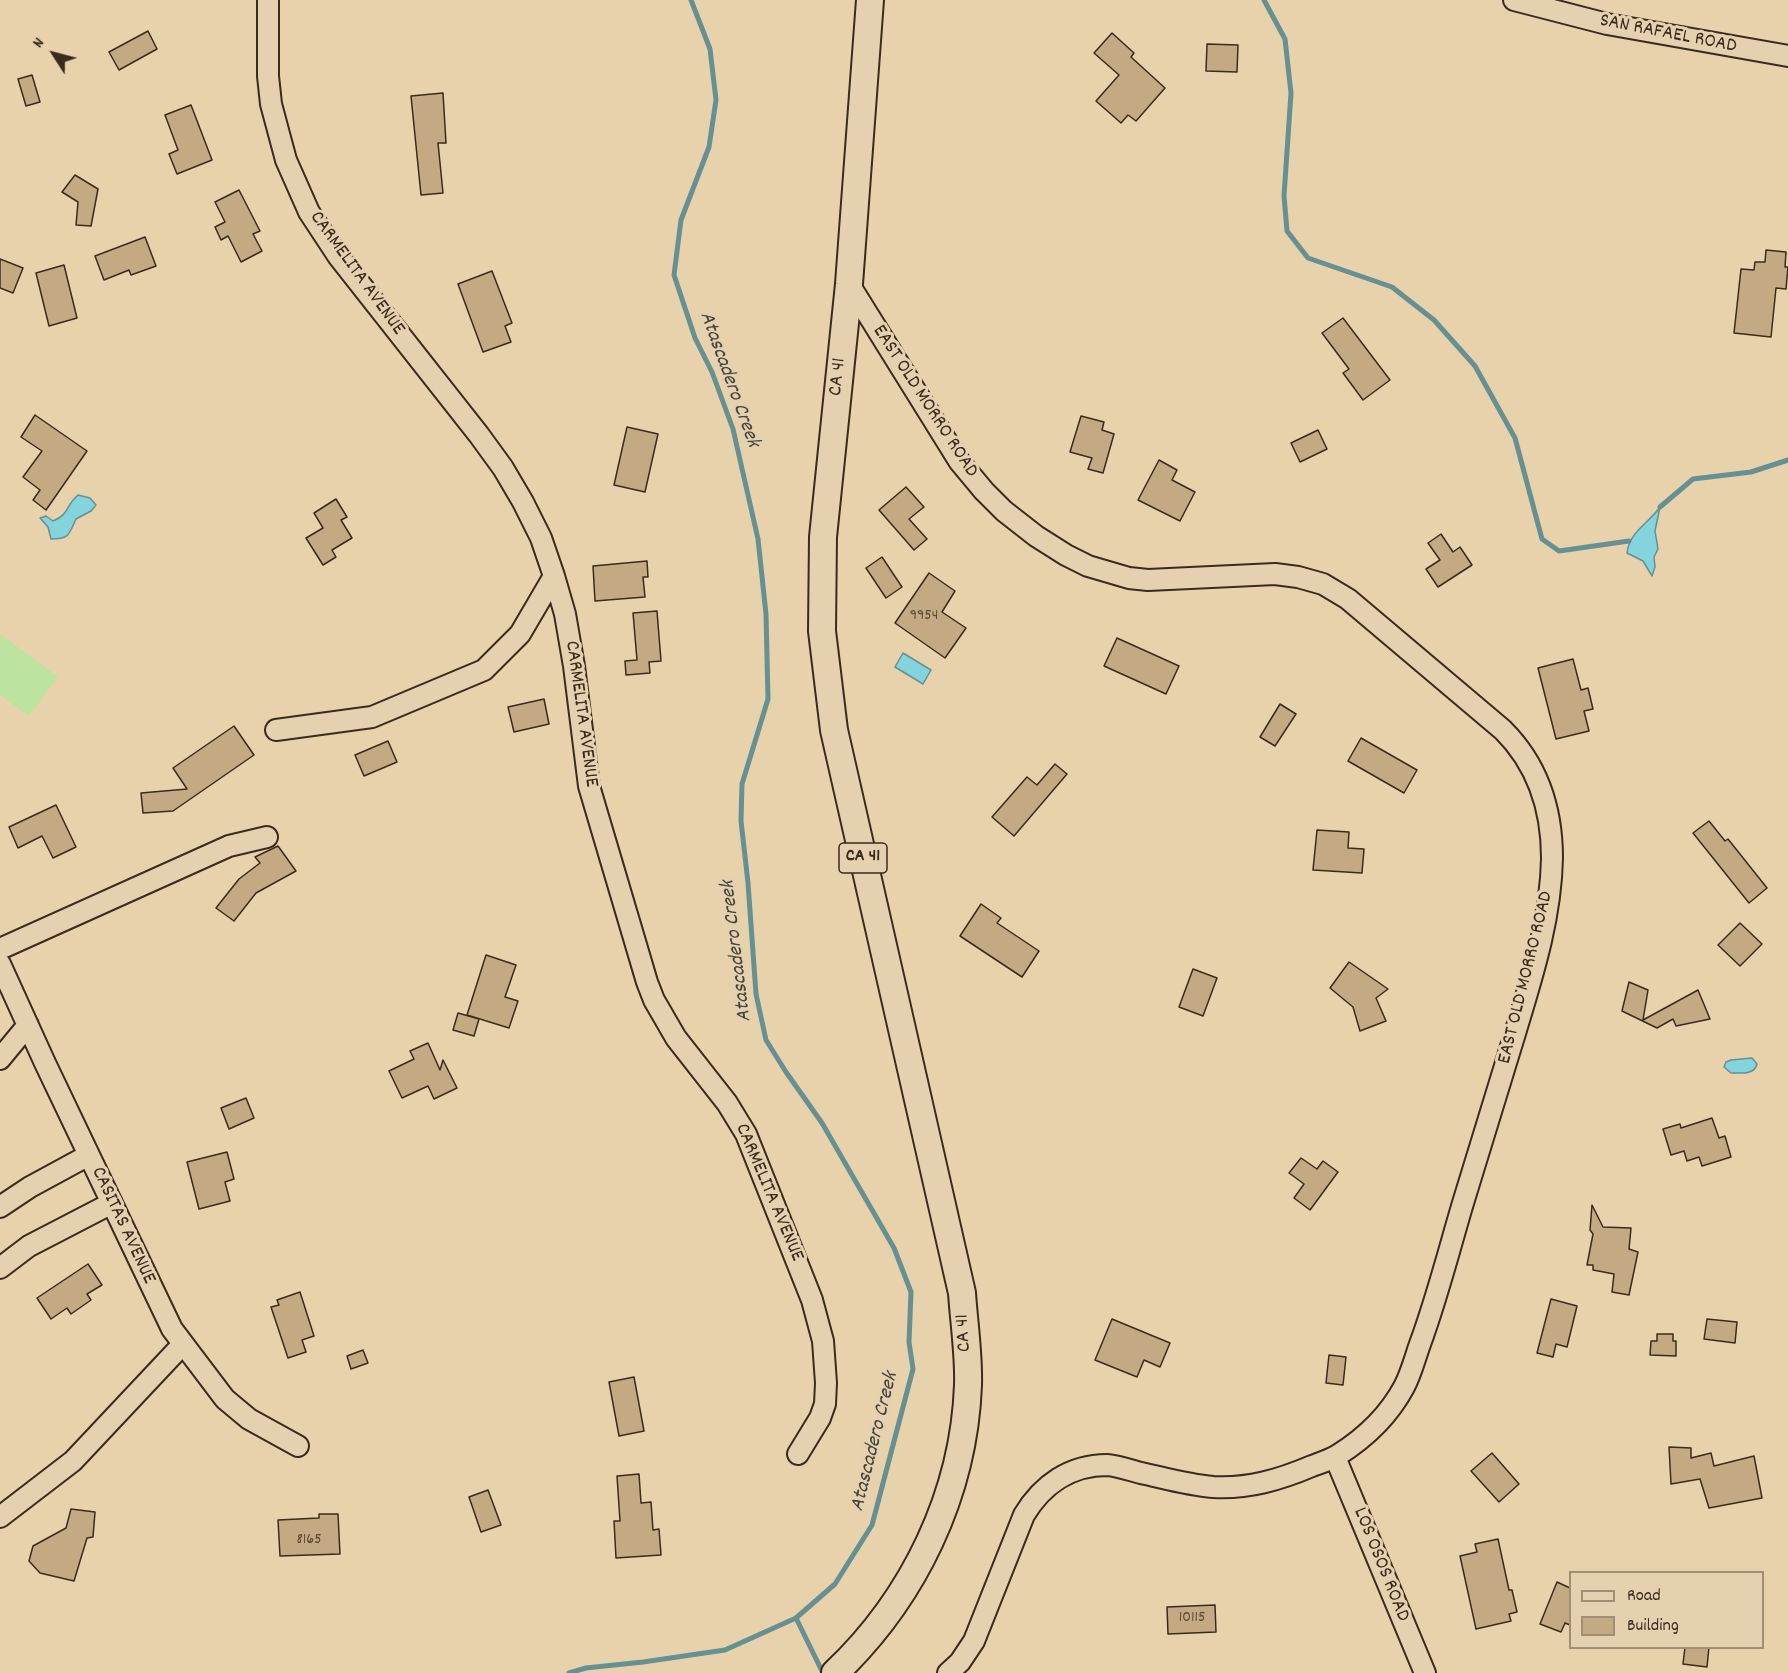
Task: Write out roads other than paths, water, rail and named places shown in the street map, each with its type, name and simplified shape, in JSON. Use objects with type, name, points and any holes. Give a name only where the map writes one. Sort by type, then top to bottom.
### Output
[{"type":"main road","name":"CA 41","points":[[836,1673],[855,1654],[896,1603],[927,1551],[949,1494],[964,1434],[969,1383],[962,1293],[834,730],[822,631],[823,537],[849,284],[870,0]]},
{"type":"street","name":"CARMELITA AVENUE","points":[[268,0],[268,76],[271,104],[286,160],[300,195],[338,256],[503,468],[523,502],[554,576],[565,614],[574,666],[589,786],[646,982],[676,1038],[727,1102],[746,1134],[819,1321],[825,1362],[825,1404],[820,1418],[798,1454]]},
{"type":"street","name":"SAN RAFAEL ROAD","points":[[1514,0],[1607,24],[1788,56]]},
{"type":"street","name":"EAST OLD MORRO ROAD","points":[[849,284],[959,461],[997,504],[1036,536],[1088,566],[1129,578],[1148,580],[1275,574],[1323,584],[1348,599],[1519,745],[1543,794],[1550,822],[1552,855],[1547,914],[1527,992],[1427,1327],[1404,1387],[1385,1415],[1365,1436],[1335,1457],[1262,1484],[1211,1487],[1110,1465],[1079,1470],[1044,1488],[1024,1515],[974,1641],[960,1662],[948,1673]]},
{"type":"street","points":[[276,730],[372,717],[484,670],[520,634],[554,576]]},
{"type":"street","points":[[0,950],[229,846],[267,837]]},
{"type":"street","name":"CASITAS AVENUE","points":[[0,964],[172,1329],[225,1399],[238,1411],[298,1446]]},
{"type":"street","points":[[0,1059],[28,1025]]},
{"type":"street","points":[[0,1207],[30,1186],[89,1155]]},
{"type":"street","points":[[0,1268],[29,1246],[112,1203]]},
{"type":"street","points":[[0,1517],[73,1461],[183,1344]]},
{"type":"street","name":"LOS OSOS ROAD","points":[[1335,1457],[1425,1673]]},
{"type":"water","points":[[78,495],[90,498],[96,505],[91,511],[76,519],[65,537],[51,539],[48,527],[40,518],[46,516],[53,521],[58,518],[65,513]]},
{"type":"water","points":[[1660,507],[1655,531],[1658,549],[1654,557],[1655,567],[1652,576],[1643,561],[1627,553],[1635,533]]},
{"type":"water","points":[[903,653],[931,670],[923,684],[895,667]]},
{"type":"water","points":[[1752,1058],[1757,1064],[1756,1068],[1750,1072],[1731,1073],[1724,1067],[1726,1062],[1731,1060]]},
{"type":"waterway","name":"Atascadero Creek","points":[[569,1673],[586,1668],[725,1650],[796,1618],[835,1584],[872,1525],[913,1369],[909,1342],[911,1292],[894,1248],[822,1123],[766,1040],[756,994],[741,821],[742,784],[768,699],[766,614],[758,539],[733,429],[712,372],[695,338],[674,275],[681,220],[709,147],[716,100],[710,49],[691,0]]},
{"type":"waterway","points":[[1264,0],[1285,39],[1291,93],[1284,196],[1287,231],[1308,258],[1392,287],[1434,320],[1475,366],[1515,438],[1542,539],[1559,551],[1629,541]]},
{"type":"waterway","points":[[1660,507],[1693,479],[1751,472],[1788,460]]},
{"type":"waterway","points":[[796,1618],[823,1673]]}]
